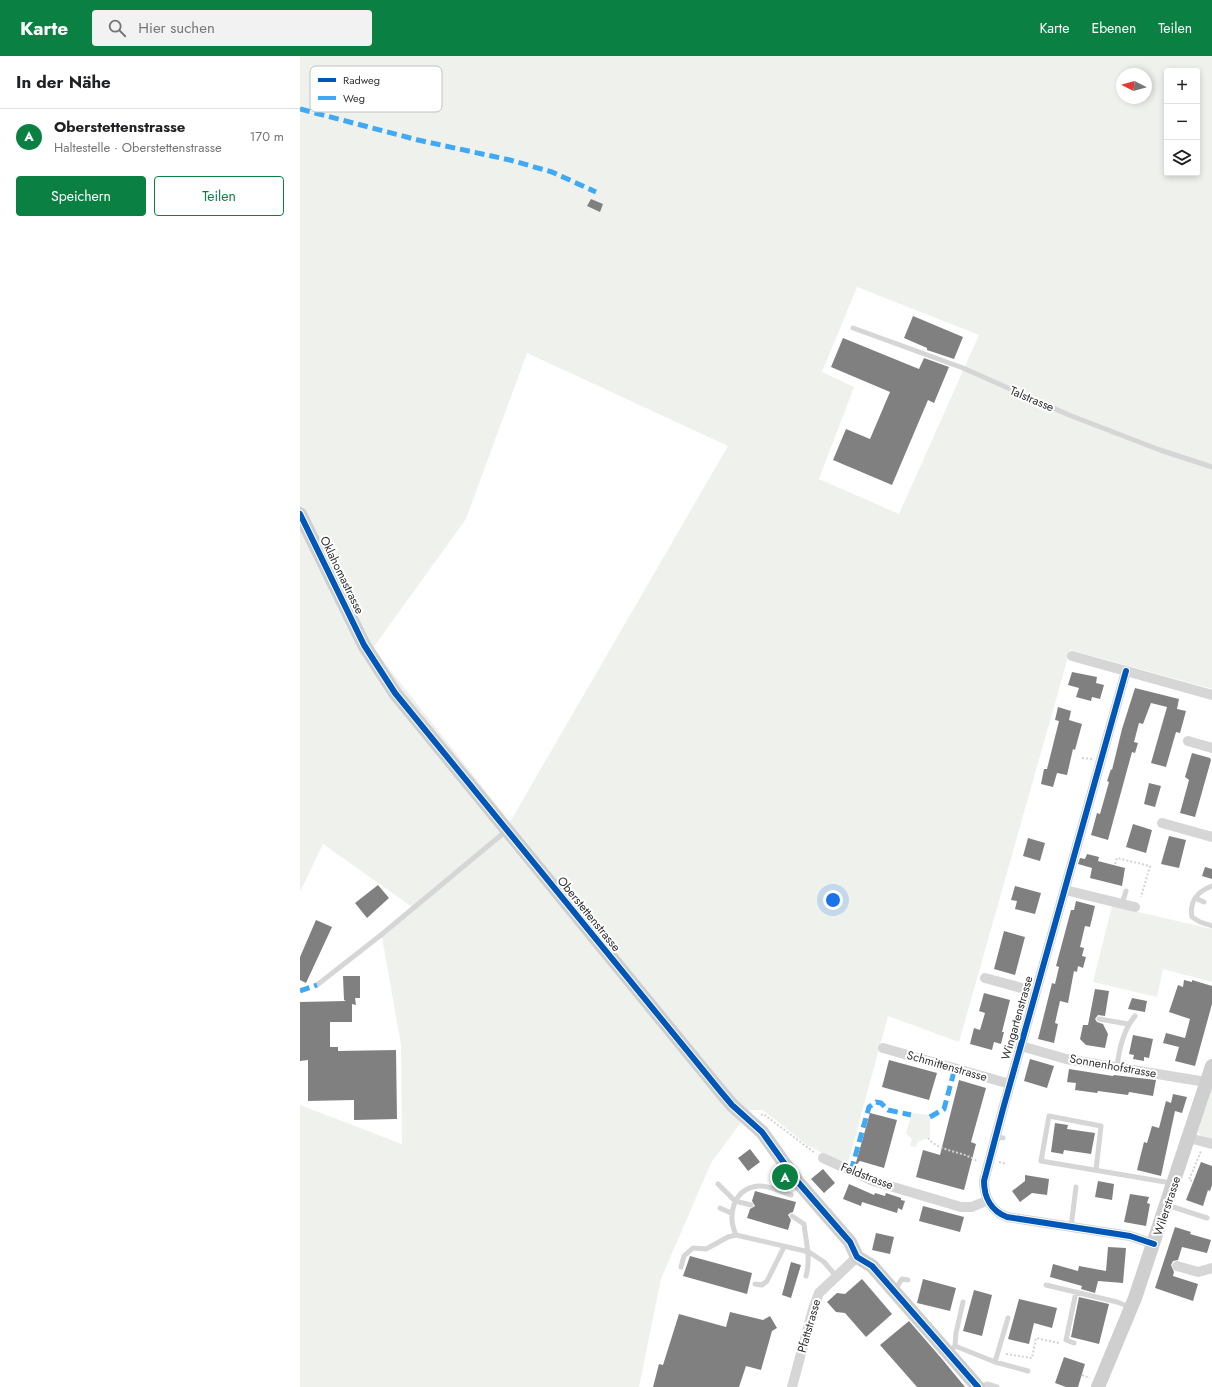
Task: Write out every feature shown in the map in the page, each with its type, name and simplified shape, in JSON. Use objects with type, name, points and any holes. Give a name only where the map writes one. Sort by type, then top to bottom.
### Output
[{"type":"street","name":"Oklahomastrasse","points":[[300,514],[364,645]]},
{"type":"street","name":"Oberstettenstrasse","points":[[364,645],[395,693],[721,1092],[732,1105],[762,1132],[797,1181],[850,1242],[857,1257],[872,1266],[894,1291],[952,1349],[978,1387]]},
{"type":"street","points":[[1072,656],[1212,695]]},
{"type":"street","name":"Wingartenstrasse","points":[[988,1200],[984,1189],[984,1180],[1000,1137],[1007,1110],[1010,1084],[1126,671]]},
{"type":"street","points":[[1188,741],[1212,748]]},
{"type":"street","points":[[1162,824],[1211,834]]},
{"type":"street","points":[[1065,890],[1135,907]]},
{"type":"street","points":[[985,978],[1036,992]]},
{"type":"street","name":"Sonnenhofstrasse","points":[[1021,1046],[1066,1059],[1206,1082]]},
{"type":"street","name":"Schmittenstrasse","points":[[883,1048],[1010,1084]]},
{"type":"street","name":"Wilerstrasse","points":[[1095,1383],[1132,1307],[1212,1066]]},
{"type":"street","points":[[1189,1138],[1207,1145]]},
{"type":"street","name":"Feldstrasse","points":[[823,1158],[873,1181],[954,1205],[972,1207],[988,1200]]},
{"type":"street","points":[[988,1200],[995,1211],[1012,1219],[1130,1236],[1154,1244]]},
{"type":"street","name":"Pfattstrasse","points":[[792,1387],[816,1301],[823,1288],[857,1257]]},
{"type":"street","points":[[1177,1266],[1198,1272],[1212,1268]]},
{"type":"lane","name":"Talstrasse","points":[[853,328],[963,368],[1069,415],[1160,450],[1212,467]]},
{"type":"lane","points":[[317,985],[381,936],[507,830]]},
{"type":"lane","points":[[1212,886],[1201,890],[1190,909],[1192,916],[1200,922],[1212,926]]},
{"type":"lane","points":[[1122,904],[1126,891]]},
{"type":"lane","points":[[1195,898],[1204,902]]},
{"type":"lane","points":[[1117,1067],[1119,1053],[1128,1024],[1136,1016]]},
{"type":"lane","points":[[1099,1019],[1128,1024]]},
{"type":"lane","points":[[1096,1170],[1101,1126],[1049,1116],[1041,1161],[1174,1184]]},
{"type":"lane","points":[[718,1184],[735,1200],[751,1205]]},
{"type":"lane","points":[[736,1235],[733,1228],[731,1213],[735,1200],[746,1189],[759,1186],[791,1195]]},
{"type":"lane","points":[[1071,1227],[1076,1187]]},
{"type":"lane","points":[[1167,1205],[1207,1218]]},
{"type":"lane","points":[[720,1208],[731,1213]]},
{"type":"lane","points":[[792,1216],[804,1224],[809,1252],[809,1265],[806,1276]]},
{"type":"lane","points":[[681,1267],[684,1256],[693,1248],[706,1249],[728,1237],[736,1235],[809,1252],[824,1262],[836,1276]]},
{"type":"lane","points":[[755,1284],[762,1285],[767,1281],[784,1247]]},
{"type":"lane","points":[[894,1291],[902,1279],[908,1280]]},
{"type":"lane","points":[[1046,1285],[1132,1307]]},
{"type":"lane","points":[[1074,1343],[1066,1340],[1076,1292]]},
{"type":"lane","points":[[964,1302],[952,1349],[1028,1371]]},
{"type":"lane","points":[[995,1362],[1008,1318]]},
{"type":"lane","points":[[982,1387],[986,1384],[996,1387]]},
{"type":"path","points":[[1082,758],[1095,760]]},
{"type":"path","points":[[1115,864],[1117,858],[1150,866],[1141,897]]},
{"type":"path","points":[[758,1118],[764,1114],[801,1144],[823,1158]]},
{"type":"path","points":[[928,1138],[933,1145],[972,1158],[982,1166]]},
{"type":"path","points":[[1192,1181],[1189,1180],[1207,1145]]},
{"type":"path","points":[[996,1161],[1007,1164]]},
{"type":"path","points":[[1003,1353],[1032,1358],[1036,1338],[1059,1343]]},
{"type":"path","points":[[1082,1375],[1095,1383]]},
{"type":"shaded area","points":[[300,56],[1212,56],[1212,689],[1070,650],[959,1042],[888,1016],[847,1167],[807,1145],[763,1110],[750,1110],[711,1163],[661,1279],[639,1387],[300,1387],[300,1105],[402,1144],[401,1045],[382,937],[415,909],[323,844],[300,892]],"holes":[[[857,287],[979,335],[899,514],[819,479],[854,387],[822,372]],[[527,353],[728,446],[510,822],[373,648],[466,519]]]},
{"type":"shaded area","points":[[1112,906],[1212,929],[1212,982],[1163,969],[1157,997],[1093,982]]},
{"type":"shaded area","points":[[1212,1088],[1212,1140],[1201,1137],[1198,1131]]},
{"type":"shaded area","points":[[912,1113],[930,1115],[930,1137],[918,1142],[916,1147],[910,1146],[912,1139],[906,1133]]},
{"type":"building","points":[[591,199],[603,204],[600,212],[587,206]]},
{"type":"building","points":[[913,316],[963,337],[954,359],[927,350],[927,348],[904,338]]},
{"type":"building","points":[[843,338],[919,369],[924,358],[949,367],[934,403],[928,400],[892,485],[833,460],[846,429],[870,439],[890,392],[831,367]]},
{"type":"building","points":[[1072,672],[1097,677],[1096,683],[1104,685],[1100,699],[1092,697],[1091,701],[1076,697],[1079,688],[1068,685]]},
{"type":"building","points":[[1135,688],[1179,699],[1177,709],[1186,711],[1180,733],[1176,732],[1166,767],[1151,763],[1167,707],[1151,703],[1143,724],[1139,723],[1134,742],[1138,743],[1135,753],[1132,752],[1108,840],[1091,835],[1097,813],[1100,814],[1109,782],[1107,781],[1111,769],[1112,770],[1122,729]]},
{"type":"building","points":[[1058,707],[1071,711],[1069,720],[1082,724],[1075,750],[1073,749],[1067,775],[1057,773],[1053,787],[1041,784],[1044,769],[1047,769],[1059,721],[1055,720]]},
{"type":"building","points":[[1192,753],[1210,758],[1211,760],[1195,817],[1180,813],[1189,780],[1185,777]]},
{"type":"building","points":[[1149,783],[1161,786],[1155,807],[1144,804]]},
{"type":"building","points":[[1133,824],[1152,830],[1146,853],[1126,847]]},
{"type":"building","points":[[1169,836],[1186,840],[1179,868],[1161,864]]},
{"type":"building","points":[[1028,838],[1045,843],[1040,861],[1023,856]]},
{"type":"building","points":[[1087,854],[1099,857],[1098,861],[1125,868],[1122,886],[1090,878],[1092,868],[1078,864],[1080,858],[1085,859]]},
{"type":"building","points":[[1205,867],[1212,869],[1212,879],[1202,876]]},
{"type":"building","points":[[378,885],[389,898],[367,918],[355,903]]},
{"type":"building","points":[[1015,886],[1041,893],[1035,914],[1015,909],[1017,901],[1011,900]]},
{"type":"building","points":[[1076,901],[1095,906],[1090,927],[1085,926],[1080,947],[1084,948],[1082,956],[1086,957],[1083,968],[1078,966],[1077,972],[1074,971],[1068,1003],[1060,1001],[1055,1023],[1058,1024],[1054,1043],[1038,1039],[1052,983],[1055,984],[1059,967],[1056,966],[1071,910],[1074,910]]},
{"type":"building","points":[[316,920],[332,927],[306,983],[300,980],[300,957]]},
{"type":"building","points":[[1004,931],[1025,937],[1015,975],[994,969]]},
{"type":"building","points":[[343,976],[360,976],[360,998],[355,998],[356,1005],[352,1004],[352,1022],[330,1022],[330,1047],[338,1047],[338,1051],[396,1050],[397,1119],[354,1120],[354,1100],[308,1101],[308,1060],[300,1061],[300,1002],[346,1001],[344,1000]]},
{"type":"building","points":[[1184,980],[1192,982],[1192,980],[1212,986],[1212,1004],[1195,1066],[1175,1061],[1179,1047],[1163,1043],[1166,1033],[1185,1038],[1190,1019],[1169,1012],[1178,985],[1183,987]]},
{"type":"building","points":[[1095,989],[1109,991],[1105,1016],[1098,1015],[1095,1019],[1097,1022],[1103,1024],[1108,1034],[1105,1048],[1086,1045],[1080,1039],[1083,1025],[1088,1025]]},
{"type":"building","points":[[984,993],[1010,1000],[1002,1032],[1004,1032],[1001,1044],[994,1042],[992,1050],[970,1044],[974,1028],[980,1030],[985,1013],[979,1011]]},
{"type":"building","points":[[1132,998],[1147,1001],[1145,1012],[1128,1009]]},
{"type":"building","points":[[1133,1035],[1153,1039],[1149,1058],[1144,1057],[1144,1061],[1133,1059],[1134,1055],[1129,1054]]},
{"type":"building","points":[[1030,1059],[1054,1066],[1047,1088],[1024,1081]]},
{"type":"building","points":[[889,1060],[937,1073],[929,1100],[882,1087]]},
{"type":"building","points":[[1069,1069],[1113,1076],[1156,1080],[1153,1096],[1129,1092],[1128,1095],[1075,1090],[1076,1083],[1067,1082]]},
{"type":"building","points":[[959,1080],[986,1088],[971,1142],[976,1144],[964,1190],[916,1177],[923,1150],[940,1155]]},
{"type":"building","points":[[1173,1094],[1187,1097],[1182,1113],[1175,1111],[1161,1176],[1137,1170],[1144,1142],[1147,1143],[1152,1126],[1159,1128],[1166,1101],[1171,1103]]},
{"type":"building","points":[[870,1113],[897,1120],[884,1168],[860,1161],[855,1166]]},
{"type":"building","points":[[1055,1123],[1068,1125],[1067,1129],[1095,1133],[1091,1154],[1064,1150],[1063,1154],[1051,1152]]},
{"type":"building","points":[[750,1149],[760,1162],[748,1171],[738,1158]]},
{"type":"building","points":[[1201,1162],[1212,1166],[1212,1185],[1210,1191],[1208,1190],[1203,1206],[1186,1200]]},
{"type":"building","points":[[823,1169],[835,1183],[824,1193],[811,1179]]},
{"type":"building","points":[[1025,1175],[1049,1179],[1047,1195],[1032,1193],[1020,1202],[1012,1191],[1025,1181]]},
{"type":"building","points":[[1098,1181],[1114,1184],[1112,1200],[1095,1197]]},
{"type":"building","points":[[849,1184],[874,1195],[875,1193],[885,1196],[886,1193],[901,1198],[901,1200],[905,1201],[902,1210],[898,1208],[897,1213],[862,1202],[861,1206],[843,1199]]},
{"type":"building","points":[[755,1191],[796,1202],[793,1212],[788,1215],[791,1220],[788,1230],[747,1218],[750,1209],[755,1206],[752,1201]]},
{"type":"building","points":[[1130,1194],[1149,1197],[1147,1203],[1150,1204],[1146,1226],[1124,1222]]},
{"type":"building","points":[[923,1206],[964,1217],[960,1232],[919,1221]]},
{"type":"building","points":[[1175,1227],[1191,1232],[1190,1234],[1211,1240],[1207,1253],[1182,1247],[1178,1260],[1173,1261],[1171,1265],[1174,1272],[1173,1276],[1198,1284],[1193,1301],[1155,1288]]},
{"type":"building","points":[[876,1233],[894,1237],[890,1254],[872,1250]]},
{"type":"building","points":[[1108,1247],[1126,1248],[1123,1283],[1098,1281],[1095,1293],[1081,1289],[1082,1286],[1050,1277],[1053,1264],[1078,1271],[1079,1266],[1106,1271]]},
{"type":"building","points":[[690,1256],[752,1273],[747,1294],[683,1276]]},
{"type":"building","points":[[791,1262],[801,1265],[791,1298],[782,1295]]},
{"type":"building","points":[[862,1279],[892,1314],[866,1337],[845,1313],[836,1312],[827,1302],[837,1293],[845,1294]]},
{"type":"building","points":[[923,1279],[956,1288],[950,1311],[917,1303]]},
{"type":"building","points":[[974,1290],[992,1295],[982,1336],[963,1331]]},
{"type":"building","points":[[1079,1297],[1109,1304],[1099,1344],[1071,1337]]},
{"type":"building","points":[[1019,1299],[1057,1308],[1052,1328],[1034,1323],[1029,1344],[1008,1339]]},
{"type":"building","points":[[730,1312],[763,1320],[770,1316],[777,1328],[772,1331],[761,1370],[746,1366],[739,1387],[653,1387],[659,1364],[663,1365],[679,1314],[726,1327]]},
{"type":"building","points":[[909,1321],[965,1387],[917,1387],[880,1345]]},
{"type":"building","points":[[1064,1357],[1085,1364],[1078,1387],[1066,1387],[1055,1383]]},
{"type":"marked path","points":[[300,109],[310,112]]},
{"type":"marked path","points":[[311,112],[418,140],[510,160],[552,172],[596,192]]},
{"type":"marked path","points":[[300,991],[317,985]]},
{"type":"marked path","points":[[930,1117],[944,1109],[955,1068]]},
{"type":"marked path","points":[[851,1171],[869,1107],[876,1102],[881,1103],[888,1110],[911,1115]]},
{"type":"cycle path","points":[[300,514],[364,645],[395,693],[721,1092],[732,1105],[762,1132],[797,1181],[850,1242],[857,1257],[872,1266],[978,1387]]},
{"type":"cycle path","points":[[1126,671],[1003,1109],[984,1181],[984,1187],[987,1198],[993,1207],[1007,1217],[1130,1236],[1154,1244]]},
{"type":"place","name":"Oberstettenstrasse","points":[[785,1177]]}]
